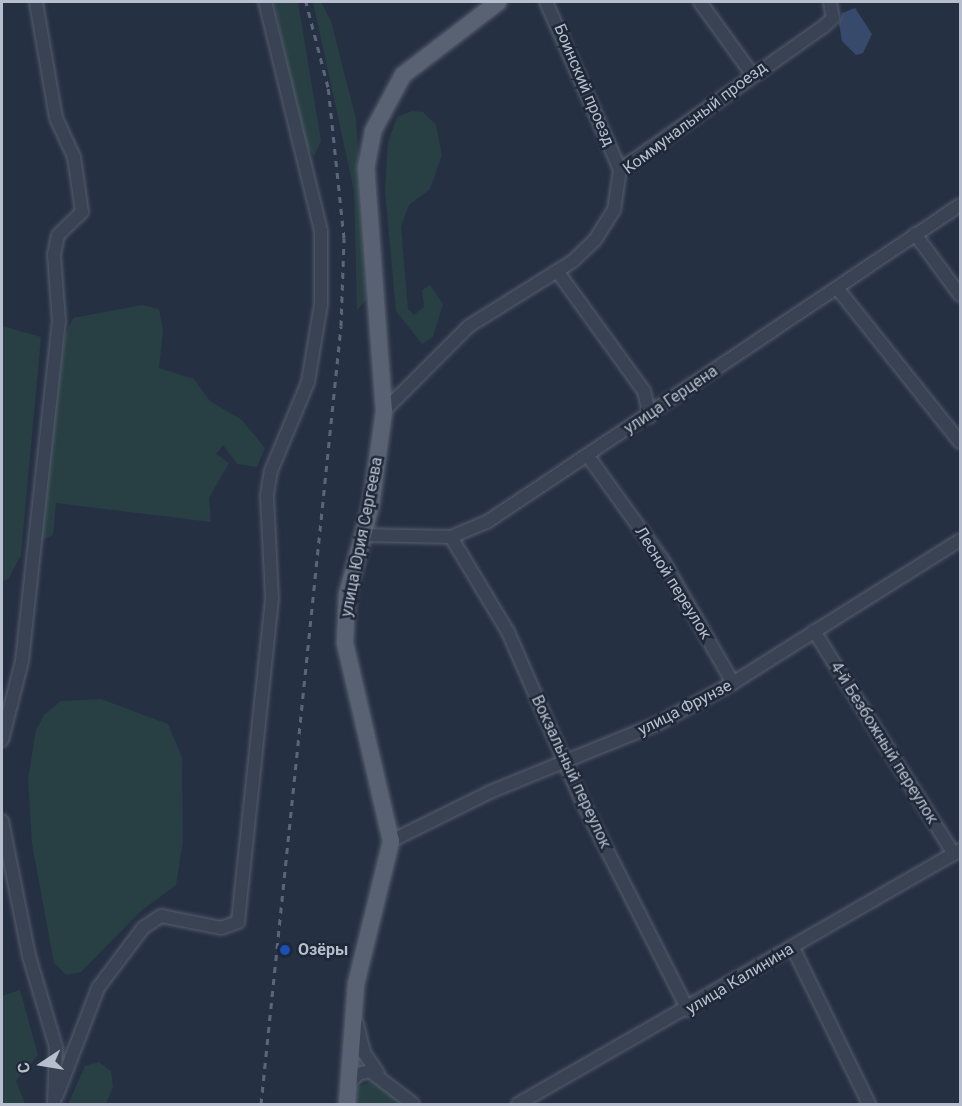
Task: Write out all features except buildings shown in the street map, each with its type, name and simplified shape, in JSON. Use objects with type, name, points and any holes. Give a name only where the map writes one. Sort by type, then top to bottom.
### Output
[{"type":"main road","name":"улица Юрия Сергеева","points":[[347,1104],[353,1010],[366,932],[391,841],[345,643],[347,595],[362,535],[384,411],[366,214],[373,131],[403,75],[498,2]]},
{"type":"street","points":[[2,740],[22,661],[59,321],[54,254],[58,235],[82,212],[74,157],[56,118],[36,2]]},
{"type":"street","points":[[55,1100],[98,988],[143,928],[161,916],[220,928],[238,922],[272,599],[267,495],[290,426],[308,382],[321,304],[321,231],[266,2]]},
{"type":"street","name":"Боинский проезд","points":[[546,2],[620,170]]},
{"type":"street","points":[[700,2],[752,74]]},
{"type":"street","name":"Коммунальный проезд","points":[[384,411],[469,326],[557,271],[607,226],[620,170],[752,74],[823,27],[833,18],[831,2]]},
{"type":"street","name":"улица Герцена","points":[[362,535],[451,537],[487,522],[650,416],[960,205]]},
{"type":"street","points":[[915,234],[960,295]]},
{"type":"street","points":[[557,271],[644,391],[650,416]]},
{"type":"street","points":[[837,288],[960,442]]},
{"type":"street","name":"Лесной переулок","points":[[588,456],[662,559],[734,683]]},
{"type":"street","name":"Вокзальный переулок","points":[[451,537],[472,564],[507,632],[566,761],[688,1010]]},
{"type":"street","name":"улица Фрунзе","points":[[391,841],[566,761],[648,728],[734,683],[960,540]]},
{"type":"street","name":"4-й Безбожный переулок","points":[[814,632],[957,852]]},
{"type":"street","points":[[2,821],[29,956],[56,1047],[55,1100]]},
{"type":"street","name":"улица Калинина","points":[[518,1104],[688,1010],[957,852]]},
{"type":"street","points":[[793,948],[868,1104]]},
{"type":"street","points":[[353,1010],[364,1053],[379,1074],[413,1104]]},
{"type":"street","points":[[349,1084],[358,1074],[379,1074]]},
{"type":"green space","points":[[274,2],[298,2],[321,141],[314,156],[303,141]]},
{"type":"green space","points":[[313,2],[321,2],[331,21],[356,119],[369,297],[357,310],[354,191]]},
{"type":"green space","points":[[412,111],[423,112],[436,125],[442,155],[430,189],[409,205],[401,227],[408,309],[414,315],[424,307],[422,290],[430,285],[443,304],[433,337],[422,344],[396,311],[385,191],[388,142],[397,117]]},
{"type":"green space","points":[[142,305],[159,309],[163,330],[159,368],[194,379],[210,401],[242,420],[265,448],[257,467],[237,464],[223,445],[216,454],[229,463],[209,498],[211,522],[56,503],[53,535],[38,542],[65,336],[73,318]]},
{"type":"green space","points":[[2,326],[41,337],[21,555],[9,578],[2,582]]},
{"type":"green space","points":[[101,699],[168,724],[182,757],[183,841],[176,885],[141,911],[81,972],[66,975],[54,963],[32,844],[28,779],[36,730],[44,715],[61,701]]},
{"type":"green space","points":[[20,990],[38,1055],[16,1081],[25,1104],[2,1104],[2,996]]},
{"type":"green space","points":[[99,1062],[111,1071],[113,1087],[106,1104],[68,1104],[85,1066]]},
{"type":"green space","points":[[372,1081],[380,1084],[403,1104],[353,1104],[356,1088]]},
{"type":"water","points":[[855,8],[872,34],[863,53],[856,55],[842,41],[839,24],[842,13]]},
{"type":"railway","points":[[261,1104],[341,326],[344,238],[328,87],[306,2]]},
{"type":"place","name":"Озёры","points":[[285,950]]}]
